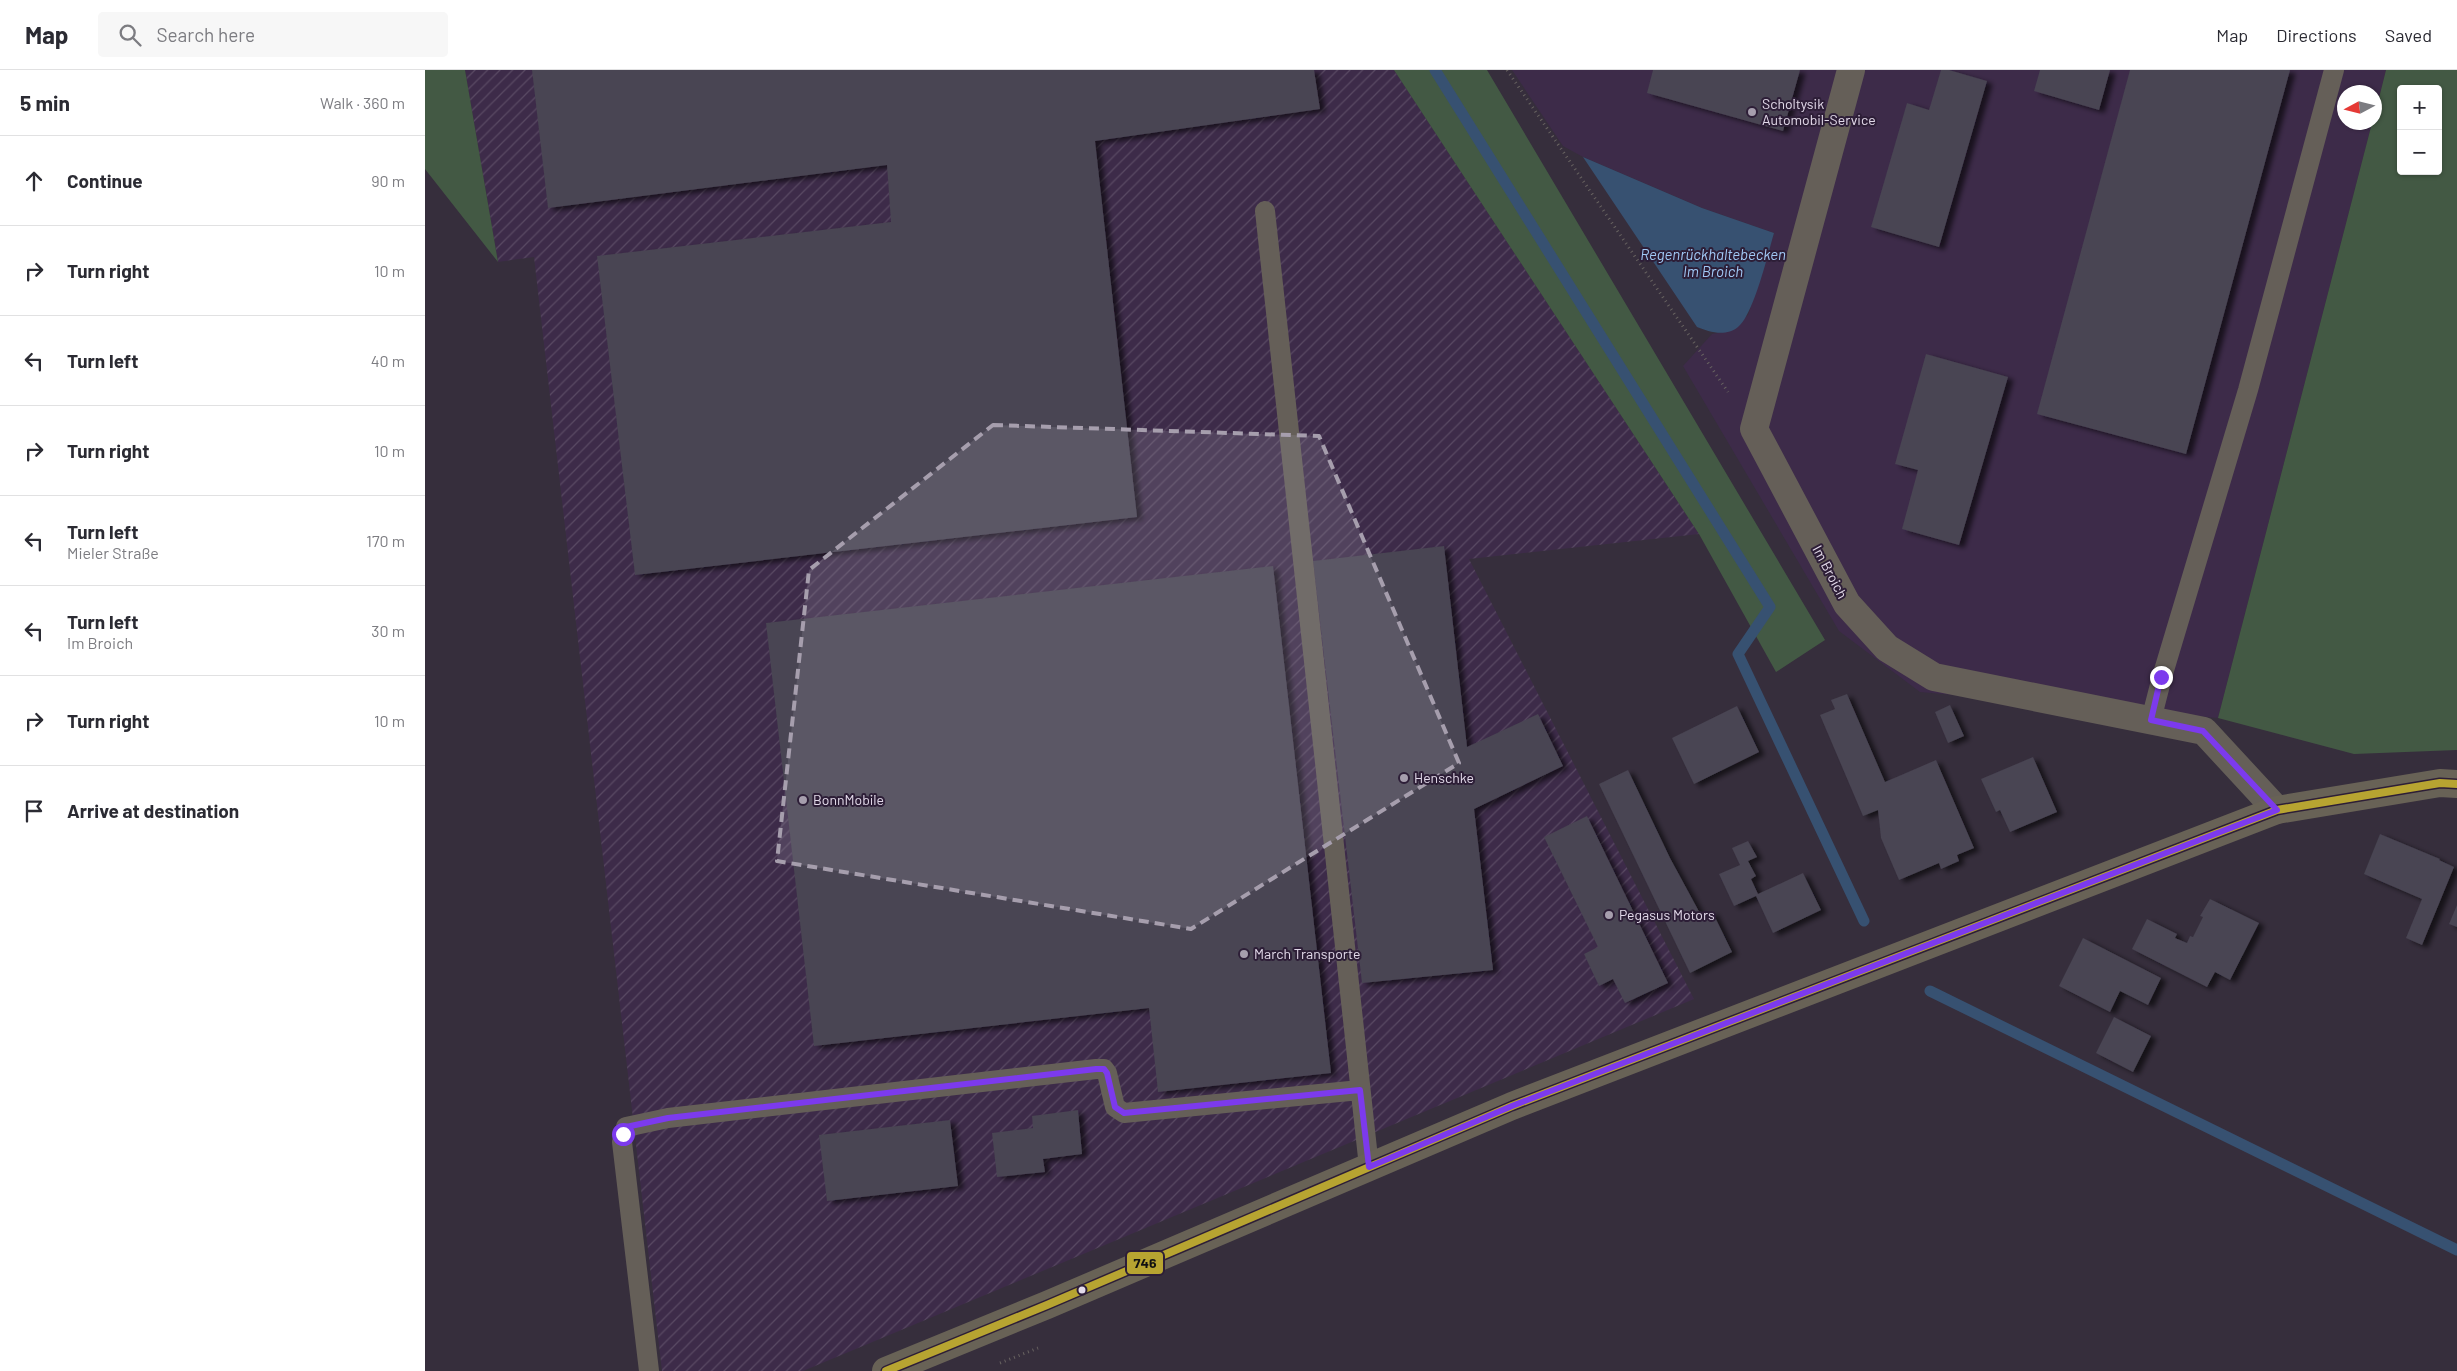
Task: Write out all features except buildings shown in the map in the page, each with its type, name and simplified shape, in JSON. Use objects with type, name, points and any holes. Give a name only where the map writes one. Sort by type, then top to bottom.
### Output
[{"type":"street","points":[[1754,429],[1851,70]]},
{"type":"street","name":"Im Broich","points":[[1754,429],[1847,604],[1887,648],[1934,677],[2203,731],[2277,810]]},
{"type":"street","points":[[887,1371],[1047,1305],[1512,1106],[2277,810],[2440,784],[2457,784]]},
{"type":"lane","points":[[2151,720],[2161,677],[2248,390],[2334,70]]},
{"type":"lane","points":[[1265,211],[1369,1167]]},
{"type":"lane","points":[[649,1371],[622,1142],[626,1127],[668,1118],[1096,1069],[1104,1069],[1107,1073],[1115,1107],[1124,1113],[1360,1090]]},
{"type":"path","points":[[1507,70],[1754,429]]},
{"type":"highlighted area","points":[[993,425],[1319,436],[1459,763],[1191,929],[777,861],[809,570]]},
{"type":"shaded area","points":[[465,70],[1394,70],[1699,534],[1469,559],[1694,999],[803,1371],[662,1371],[534,257],[498,262]]},
{"type":"shaded area","points":[[1512,70],[2386,70],[2382,86],[2337,85],[2337,130],[2370,130],[2218,718],[1920,692],[1839,631],[1683,366],[1712,334],[1725,332],[1748,315],[1774,233],[1702,208],[1583,157],[1563,146]]},
{"type":"green space","points":[[425,70],[465,70],[498,262],[425,169]]},
{"type":"green space","points":[[1394,70],[1487,70],[1825,640],[1776,672],[1699,534]]},
{"type":"green space","points":[[2386,70],[2457,70],[2457,750],[2354,754],[2218,718],[2370,130],[2382,130],[2382,86]]},
{"type":"water","name":"Regenrückhaltebecken Im Broich","points":[[1583,157],[1702,208],[1774,233],[1754,298],[1744,321],[1738,327],[1723,333],[1697,327]]},
{"type":"waterway","points":[[1435,70],[1770,607],[1738,654],[1864,921]]},
{"type":"waterway","points":[[1930,991],[2457,1250]]},
{"type":"transit line","name":"746","points":[[886,1371],[1047,1305],[1512,1106],[2277,810],[2440,783],[2457,784]]},
{"type":"place","name":"Scholtysik Automobil-Service","points":[[1752,112]]},
{"type":"place","name":"Henschke","points":[[1404,778]]},
{"type":"place","name":"BonnMobile","points":[[803,800]]},
{"type":"place","name":"Pegasus Motors","points":[[1609,915]]},
{"type":"place","name":"March Transporte","points":[[1244,954]]},
{"type":"route","points":[[623,1134],[626,1127],[668,1118],[1104,1069],[1107,1073],[1115,1107],[1124,1113],[1360,1090],[1369,1167],[1512,1106],[2277,810],[2203,731],[2151,720],[2161,677]]}]
